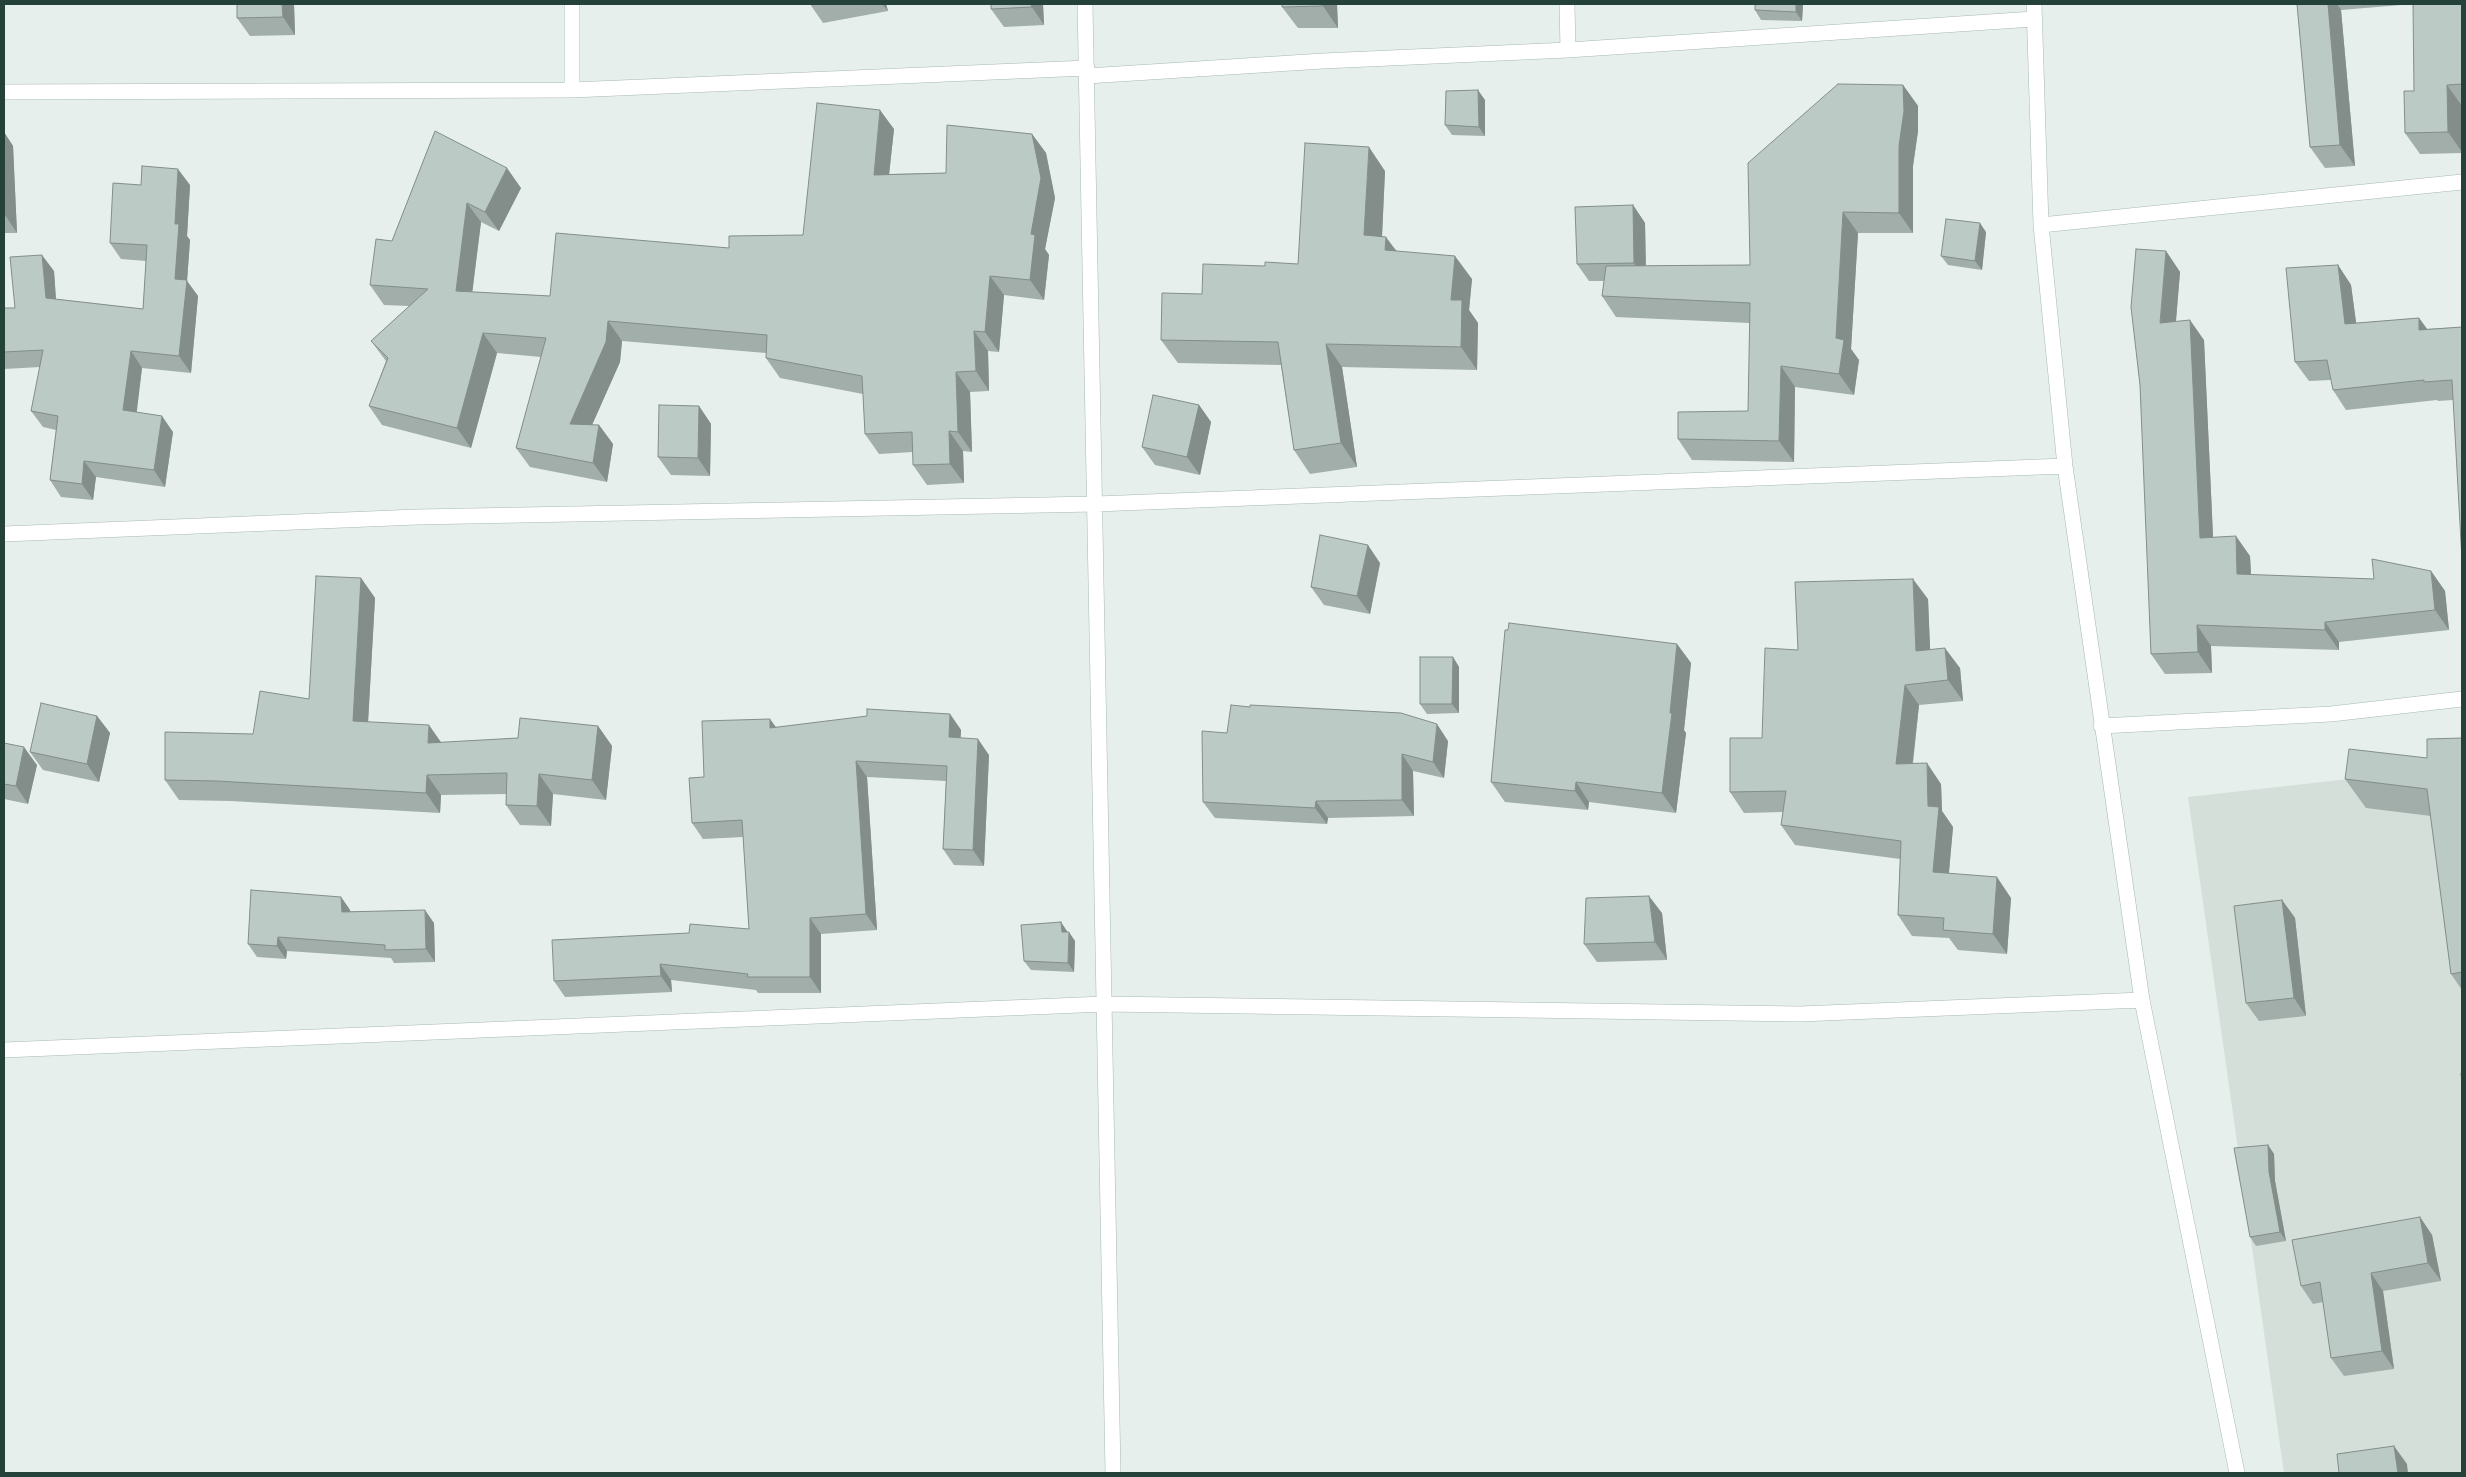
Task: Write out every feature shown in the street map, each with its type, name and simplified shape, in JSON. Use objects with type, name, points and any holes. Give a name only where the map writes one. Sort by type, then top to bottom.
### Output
[{"type":"street","points":[[572,4],[572,90]]},
{"type":"street","points":[[1085,4],[1113,1473]]},
{"type":"street","points":[[1567,4],[1568,50]]},
{"type":"street","points":[[2034,4],[2041,225],[2065,466],[2142,1000],[2234,1473]]},
{"type":"street","points":[[1087,76],[1324,61],[1568,50],[2034,19]]},
{"type":"street","points":[[4,92],[572,90],[1087,68],[1087,76]]},
{"type":"street","points":[[2041,225],[2462,182]]},
{"type":"street","points":[[4,534],[416,517],[1096,504],[2065,466]]},
{"type":"street","points":[[2101,726],[2331,714],[2462,699]]},
{"type":"street","points":[[4,1050],[1104,1004],[1800,1014],[2142,1000]]},
{"type":"shaded area","points":[[2447,768],[2462,768],[2462,1473],[2284,1473],[2188,797]]},
{"type":"building","points":[[237,4],[282,4],[283,17],[237,18]]},
{"type":"building","points":[[991,4],[1031,4],[1032,7],[991,9]]},
{"type":"building","points":[[1282,4],[1323,4],[1323,6],[1282,7]]},
{"type":"building","points":[[1755,4],[1796,4],[1796,12],[1755,10]]},
{"type":"building","points":[[2297,4],[2328,4],[2340,145],[2310,147]]},
{"type":"building","points":[[2413,4],[2462,4],[2462,84],[2447,85],[2448,132],[2405,133],[2404,91],[2414,91]]},
{"type":"building","points":[[1838,84],[1903,85],[1904,111],[1899,146],[1899,213],[1843,212],[1836,338],[1844,340],[1839,374],[1781,366],[1779,441],[1678,439],[1678,412],[1748,411],[1750,303],[1602,296],[1606,266],[1750,265],[1748,163]]},
{"type":"building","points":[[1478,90],[1479,127],[1445,125],[1446,91]]},
{"type":"building","points":[[817,103],[880,110],[874,175],[946,173],[947,125],[1032,134],[1041,178],[1031,234],[1035,235],[1030,280],[990,276],[985,332],[974,331],[976,371],[956,372],[958,432],[949,431],[950,464],[913,465],[912,432],[865,434],[862,376],[766,358],[767,335],[608,321],[606,342],[570,424],[599,425],[593,463],[516,448],[546,338],[483,333],[457,428],[369,406],[388,358],[371,341],[428,289],[370,285],[376,239],[392,241],[435,131],[507,168],[485,212],[467,203],[456,291],[550,296],[556,233],[729,248],[729,236],[803,235]]},
{"type":"building","points":[[1305,143],[1369,147],[1364,235],[1386,237],[1385,250],[1455,256],[1451,300],[1462,300],[1461,347],[1326,344],[1341,443],[1294,450],[1278,342],[1161,340],[1162,293],[1202,294],[1203,264],[1265,266],[1265,262],[1298,264]]},
{"type":"building","points":[[142,166],[178,169],[175,224],[179,224],[175,279],[187,280],[179,356],[131,351],[123,410],[162,416],[154,470],[84,461],[82,484],[50,480],[58,416],[31,411],[43,350],[4,352],[4,308],[15,308],[10,257],[42,255],[46,298],[143,309],[147,245],[110,243],[113,183],[141,185]]},
{"type":"building","points":[[1633,205],[1634,263],[1577,264],[1575,207]]},
{"type":"building","points":[[1946,219],[1980,223],[1975,261],[1941,256]]},
{"type":"building","points":[[2136,249],[2166,251],[2160,323],[2190,320],[2200,538],[2236,536],[2237,574],[2374,579],[2372,559],[2431,571],[2435,610],[2325,622],[2325,630],[2197,625],[2198,652],[2151,654],[2140,385],[2131,307]]},
{"type":"building","points":[[2338,265],[2345,324],[2419,318],[2419,330],[2462,327],[2462,560],[2452,380],[2424,382],[2424,380],[2333,390],[2327,360],[2295,362],[2286,268]]},
{"type":"building","points":[[1153,395],[1199,405],[1187,457],[1142,447]]},
{"type":"building","points":[[659,405],[699,406],[698,458],[658,457]]},
{"type":"building","points":[[1320,535],[1368,545],[1357,596],[1311,587]]},
{"type":"building","points":[[316,576],[361,578],[353,721],[429,725],[428,743],[518,738],[520,718],[598,726],[592,780],[539,774],[537,806],[506,805],[507,773],[427,775],[426,793],[217,781],[165,780],[165,732],[253,734],[260,691],[309,699]]},
{"type":"building","points":[[1913,579],[1916,651],[1945,648],[1948,680],[1905,685],[1896,764],[1927,763],[1928,806],[1939,807],[1933,872],[1997,877],[1993,934],[1943,930],[1944,918],[1898,915],[1901,841],[1781,825],[1786,791],[1730,792],[1730,738],[1762,738],[1765,648],[1798,650],[1795,582]]},
{"type":"building","points":[[1509,623],[1677,644],[1670,713],[1672,713],[1662,793],[1576,782],[1575,791],[1491,782],[1505,630],[1508,630]]},
{"type":"building","points":[[1420,657],[1453,657],[1452,704],[1420,704]]},
{"type":"building","points":[[41,703],[97,716],[87,764],[30,752]]},
{"type":"building","points":[[1231,705],[1401,713],[1437,724],[1433,762],[1402,754],[1402,800],[1316,801],[1315,808],[1203,802],[1202,731],[1227,733]]},
{"type":"building","points":[[867,709],[950,714],[949,737],[978,739],[973,850],[943,849],[947,766],[856,761],[866,914],[810,918],[810,977],[747,977],[748,974],[660,964],[661,976],[554,981],[552,940],[689,933],[690,924],[749,929],[742,820],[692,823],[689,778],[704,777],[702,721],[770,719],[770,728],[867,716]]},
{"type":"building","points":[[2462,738],[2462,972],[2451,974],[2427,789],[2345,779],[2349,749],[2427,758],[2427,739]]},
{"type":"building","points":[[4,743],[24,747],[16,786],[4,784]]},
{"type":"building","points":[[251,890],[341,897],[342,912],[425,910],[426,949],[385,950],[385,945],[278,937],[277,946],[248,944]]},
{"type":"building","points":[[1649,896],[1655,942],[1584,944],[1586,898]]},
{"type":"building","points":[[2282,900],[2294,998],[2246,1003],[2234,906]]},
{"type":"building","points":[[1061,922],[1062,932],[1069,932],[1068,963],[1024,961],[1021,925]]},
{"type":"building","points":[[2268,1145],[2269,1172],[2280,1232],[2250,1237],[2234,1148]]},
{"type":"building","points":[[2420,1217],[2428,1263],[2371,1273],[2382,1351],[2331,1358],[2320,1282],[2301,1286],[2292,1240]]},
{"type":"building","points":[[2394,1446],[2398,1473],[2339,1473],[2337,1454]]}]
